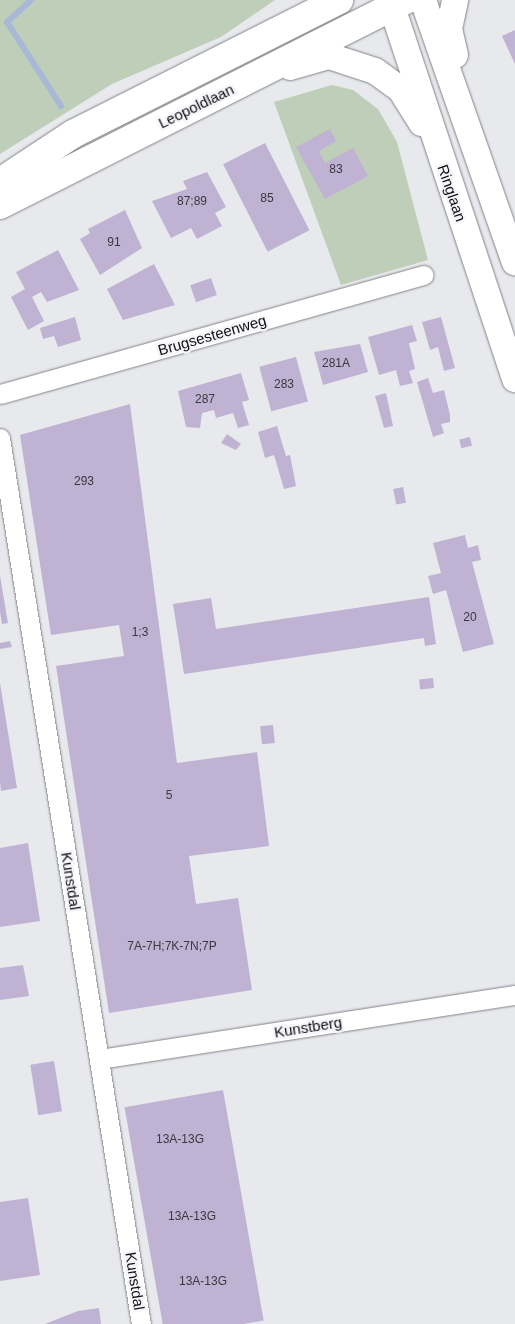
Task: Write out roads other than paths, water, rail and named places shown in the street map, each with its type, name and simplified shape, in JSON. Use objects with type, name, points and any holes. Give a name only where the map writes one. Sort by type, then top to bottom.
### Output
[{"type":"main road","name":"Leopoldlaan","points":[[0,182],[73,134],[294,12],[339,0]]},
{"type":"main road","points":[[423,0],[515,262]]},
{"type":"main road","points":[[454,86],[455,53],[449,29],[455,0]]},
{"type":"main road","name":"Leopoldlaan","points":[[0,205],[269,70],[396,2]]},
{"type":"main road","name":"Ringlaan","points":[[396,2],[441,160],[515,379]]},
{"type":"main road","points":[[269,70],[329,56],[375,71],[401,90],[441,160]]},
{"type":"street","name":"Brugsesteenweg","points":[[0,394],[424,275]]},
{"type":"street","name":"Kunstdal","points":[[0,438],[141,1324]]},
{"type":"street","name":"Kunstberg","points":[[100,1059],[515,995]]},
{"type":"waterway","points":[[31,0],[7,22],[61,106]]}]
